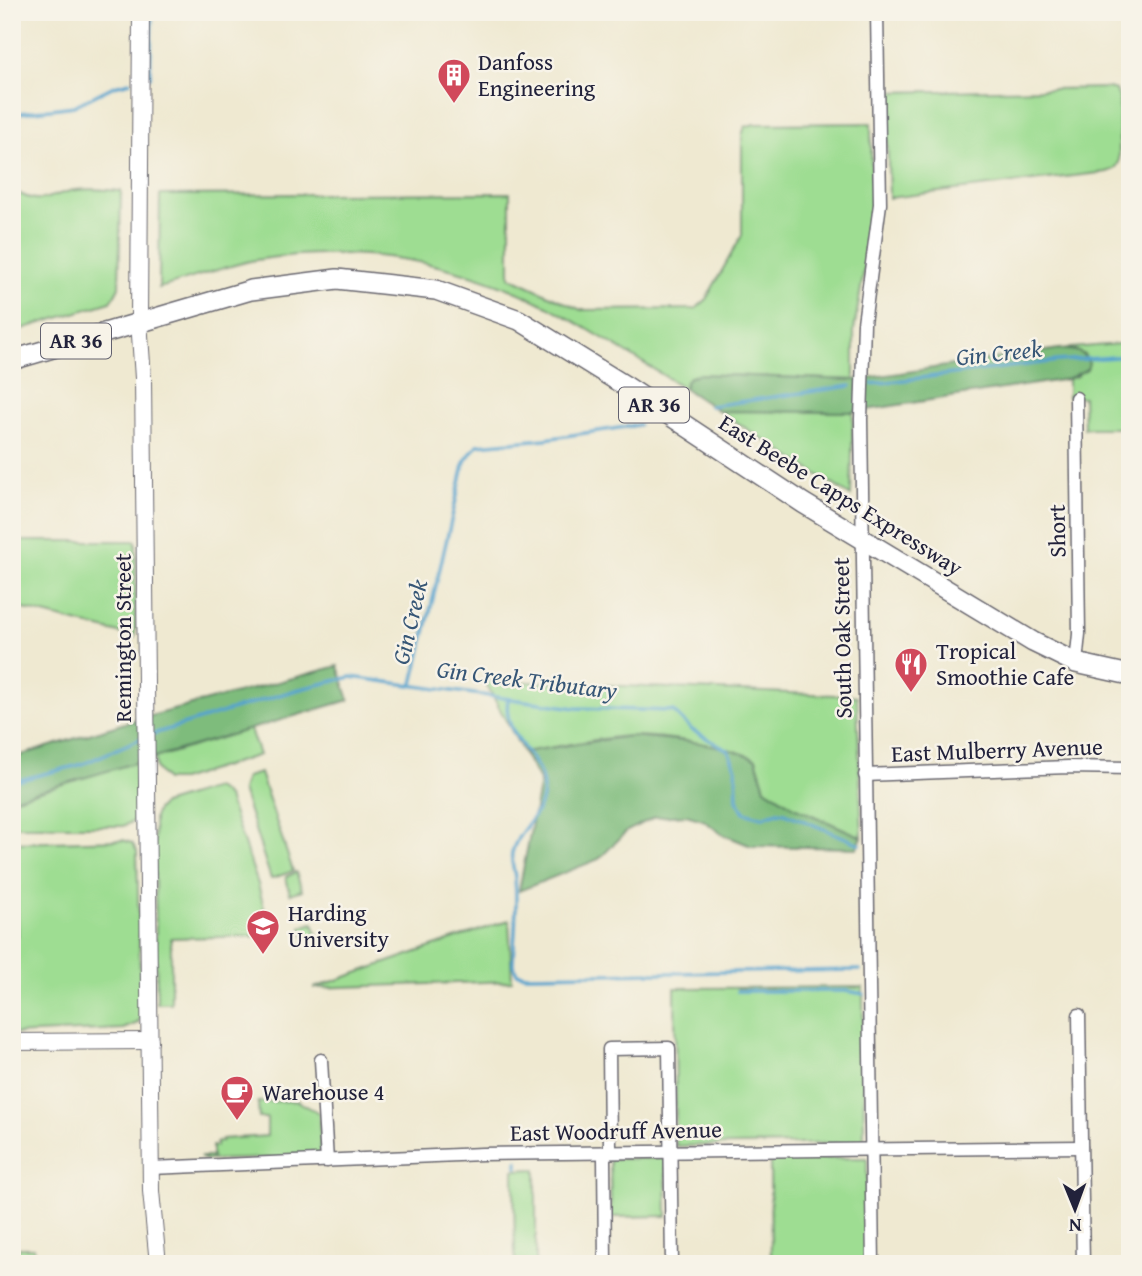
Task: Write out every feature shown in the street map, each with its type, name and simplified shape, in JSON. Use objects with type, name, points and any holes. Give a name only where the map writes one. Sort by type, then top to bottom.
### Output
[{"type":"main road","name":"East Beebe Capps Expressway","points":[[12,360],[251,290],[337,279],[436,290],[519,320],[624,385],[803,503],[1033,642],[1076,663],[1130,675]]},
{"type":"street","name":"Remington Street","points":[[141,12],[139,321],[143,378],[152,1207],[158,1264]]},
{"type":"street","name":"South Oak Street","points":[[873,1264],[861,536],[864,323],[880,204],[877,12]]},
{"type":"street","name":"Short","points":[[1076,398],[1079,634],[1076,663]]},
{"type":"street","name":"East Mulberry Avenue","points":[[865,775],[1068,767],[1130,768]]},
{"type":"street","points":[[1079,1015],[1083,1264]]},
{"type":"street","points":[[12,1042],[150,1041]]},
{"type":"street","points":[[605,1264],[604,1158],[610,1147],[609,1049],[669,1048],[672,1264]]},
{"type":"street","points":[[321,1060],[327,1161]]},
{"type":"street","name":"East Woodruff Avenue","points":[[152,1168],[472,1154],[1081,1147]]},
{"type":"green space","points":[[1116,90],[1119,98],[1119,162],[1115,169],[889,198],[886,92]]},
{"type":"green space","points":[[871,123],[872,223],[854,330],[854,380],[698,374],[685,382],[684,388],[551,308],[517,292],[481,278],[408,260],[370,255],[294,255],[256,260],[159,288],[160,195],[510,193],[510,277],[581,310],[695,309],[705,301],[742,235],[742,135],[745,127],[754,124]]},
{"type":"green space","points":[[82,189],[121,191],[119,287],[111,302],[12,332],[12,190],[36,199]]},
{"type":"green space","points":[[1130,343],[1130,428],[1084,428],[1083,397],[1068,397],[1068,379],[1078,376],[1085,355],[1075,350],[1059,349]]},
{"type":"green space","points":[[1059,349],[1073,350],[1084,355],[1089,363],[1087,369],[1068,379],[853,412],[719,411],[684,388],[688,378],[698,374],[854,380]]},
{"type":"green space","points":[[719,411],[853,412],[851,496]]},
{"type":"green space","points":[[12,541],[136,541],[135,637],[12,606]]},
{"type":"green space","points":[[338,666],[349,700],[12,799],[12,758],[128,722]]},
{"type":"green space","points":[[484,680],[857,696],[862,837],[796,808],[765,788],[756,759],[729,750],[675,739],[630,736],[523,752]]},
{"type":"green space","points":[[250,729],[259,755],[181,780],[166,780],[156,768],[155,758]]},
{"type":"green space","points":[[630,736],[710,745],[756,759],[765,788],[796,808],[862,837],[857,848],[751,846],[722,834],[703,820],[686,815],[655,817],[627,831],[599,859],[519,891],[540,782],[523,752]]},
{"type":"green space","points":[[138,761],[138,814],[132,822],[123,826],[12,826],[12,799]]},
{"type":"green space","points":[[260,773],[293,871],[271,879],[242,790],[246,777]]},
{"type":"green space","points":[[215,788],[228,798],[258,884],[271,936],[171,938],[171,1003],[157,1003],[154,818],[163,804]]},
{"type":"green space","points":[[123,840],[132,843],[137,851],[141,1016],[138,1023],[123,1029],[14,1034],[12,936],[18,936],[15,848],[12,848],[12,843]]},
{"type":"green space","points":[[296,872],[302,890],[290,894],[286,877]]},
{"type":"green space","points":[[509,920],[512,981],[314,988]]},
{"type":"green space","points":[[313,923],[318,938],[307,941],[301,927]]},
{"type":"green space","points":[[863,987],[864,1143],[676,1146],[675,988]]},
{"type":"green space","points":[[297,1101],[319,1113],[321,1157],[206,1160],[200,1157],[212,1157],[212,1146],[216,1146],[216,1142],[222,1139],[267,1136],[267,1118],[259,1118],[258,1102]]},
{"type":"green space","points":[[666,1158],[667,1216],[611,1217],[610,1159]]},
{"type":"green space","points":[[867,1158],[867,1264],[771,1264],[770,1159]]},
{"type":"green space","points":[[536,1169],[536,1264],[515,1264],[514,1170]]},
{"type":"green space","points":[[12,1248],[34,1248],[34,1264],[12,1264]]},
{"type":"waterway","points":[[150,77],[152,12]]},
{"type":"waterway","points":[[12,114],[74,106],[114,86],[130,82]]},
{"type":"waterway","name":"Gin Creek","points":[[872,384],[1058,361],[1130,356]]},
{"type":"waterway","name":"Gin Creek","points":[[710,406],[851,386]]},
{"type":"waterway","name":"Gin Creek","points":[[413,684],[465,461],[477,445],[545,439],[639,425]]},
{"type":"waterway","name":"Gin Creek Tributary","points":[[153,734],[296,690],[351,677],[576,708],[673,711],[692,730],[728,750],[736,769],[737,800],[744,812],[763,817],[777,812],[785,813],[860,844]]},
{"type":"waterway","points":[[508,699],[511,726],[537,768],[543,791],[542,800],[512,853],[516,900],[513,965],[517,973],[860,970]]},
{"type":"waterway","name":"Gin Creek","points":[[12,782],[83,764],[142,738]]},
{"type":"waterway","points":[[737,991],[847,991],[864,994]]},
{"type":"waterway","points":[[517,1161],[517,1167]]},
{"type":"place","name":"Danfoss Engineering","points":[[454,105]]},
{"type":"place","name":"Tropical Smoothie Cafe","points":[[911,694]]},
{"type":"place","name":"Harding University","points":[[263,956]]},
{"type":"place","name":"Warehouse 4","points":[[237,1122]]}]
